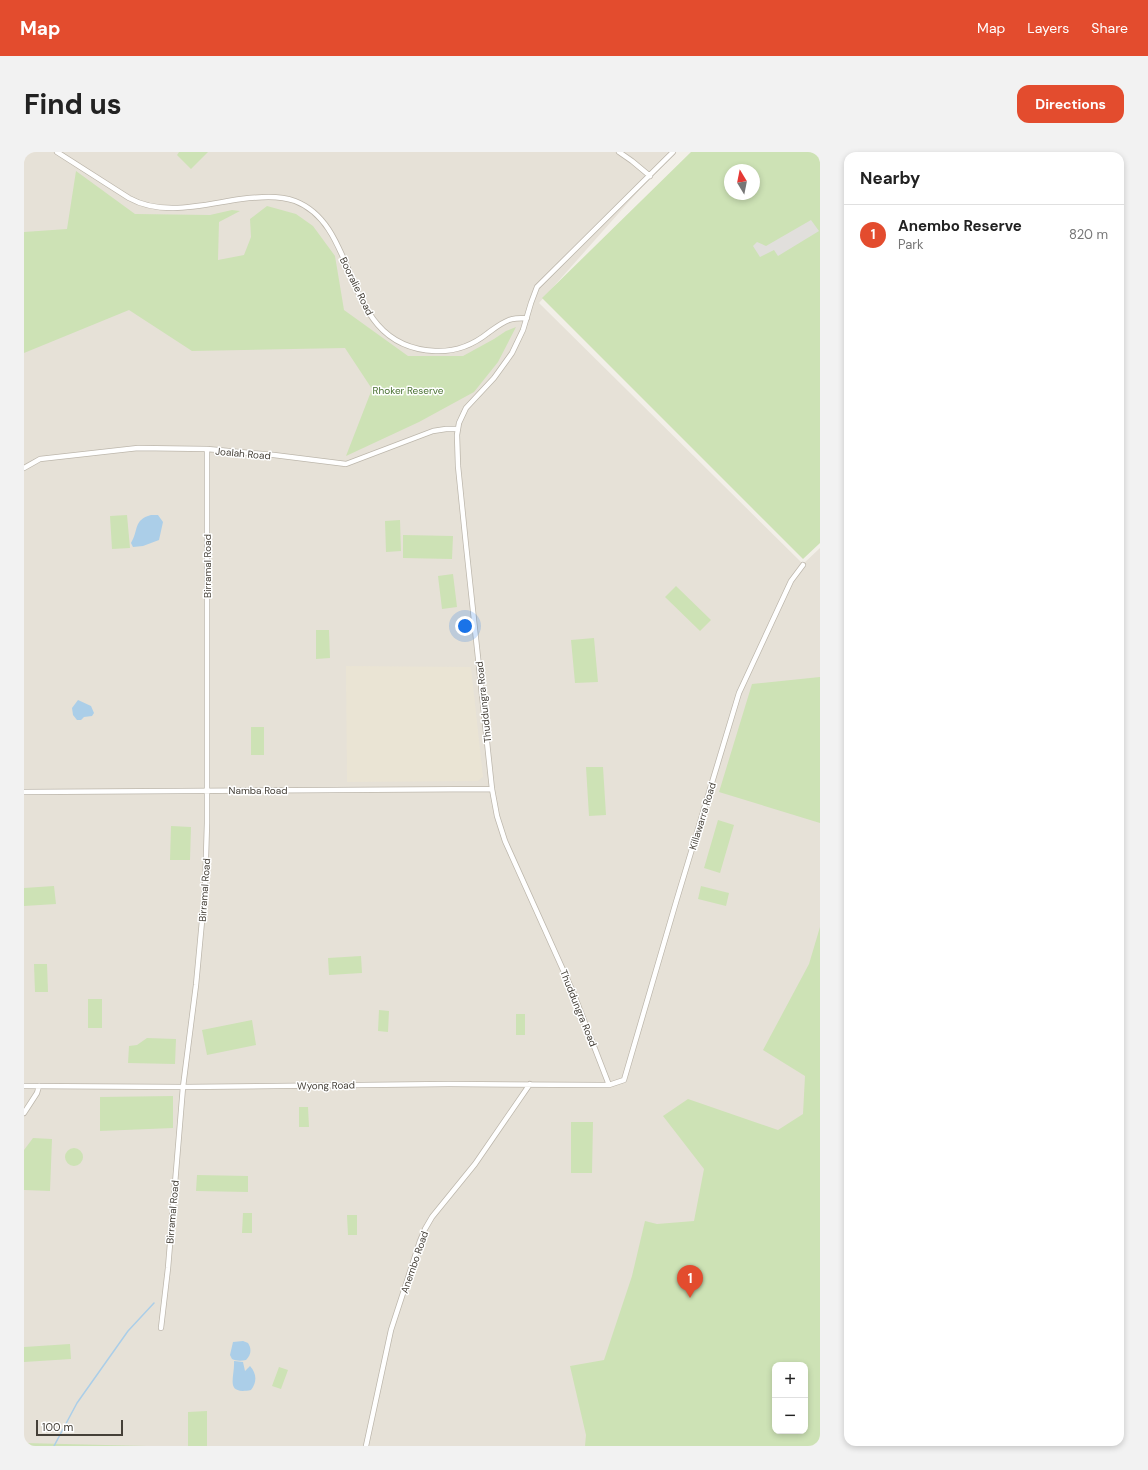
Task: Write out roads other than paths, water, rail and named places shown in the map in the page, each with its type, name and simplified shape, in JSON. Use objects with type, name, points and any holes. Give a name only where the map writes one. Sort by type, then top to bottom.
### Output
[{"type":"street","name":"Booralie Road","points":[[57,152],[137,203],[151,206],[178,208],[254,197],[275,197],[294,201],[305,206],[314,212],[329,229],[364,305],[373,319],[382,330],[401,342],[436,352],[456,350],[475,342],[509,320],[526,318]]},
{"type":"street","points":[[619,152],[638,165],[650,176]]},
{"type":"street","points":[[526,318],[533,296],[542,282],[674,152]]},
{"type":"street","name":"Thuddungra Road","points":[[526,318],[520,337],[508,360],[494,378],[466,408],[457,429],[459,474],[492,788],[497,816],[505,840],[573,992],[609,1085]]},
{"type":"street","name":"Joalah Road","points":[[24,468],[40,459],[138,448],[207,450],[274,455],[346,464],[366,458],[433,431],[457,429]]},
{"type":"street","name":"Birramal Road","points":[[160,1328],[168,1268],[183,1087],[196,985],[205,889],[207,823],[207,450]]},
{"type":"street","name":"Killawarra Road","points":[[625,1077],[676,902],[740,693],[791,581],[803,565]]},
{"type":"street","name":"Namba Road","points":[[24,792],[492,788]]},
{"type":"street","name":"Wyong Road","points":[[24,1086],[183,1087],[530,1084],[609,1085],[624,1080],[625,1077]]},
{"type":"street","name":"Anembo Road","points":[[366,1446],[391,1330],[425,1229],[491,1142],[530,1084]]},
{"type":"street","points":[[24,1113],[35,1097],[39,1086]]},
{"type":"water","points":[[151,515],[158,515],[163,522],[159,540],[143,546],[133,547],[131,543],[137,526],[141,520]]},
{"type":"water","points":[[78,700],[91,706],[94,713],[92,716],[77,720],[73,715],[72,708]]},
{"type":"water","points":[[243,1341],[249,1345],[249,1356],[246,1360],[232,1359],[230,1355],[233,1342]]},
{"type":"water","points":[[234,1361],[243,1362],[245,1371],[250,1366],[254,1372],[254,1384],[251,1390],[243,1391],[234,1388]]},
{"type":"waterway","points":[[54,1446],[77,1403],[128,1331],[154,1303]]},
{"type":"place","name":"Anembo Reserve","points":[[690,1298]]},
{"type":"park label","name":"Rhoker Reserve","points":[[408,390]]}]
